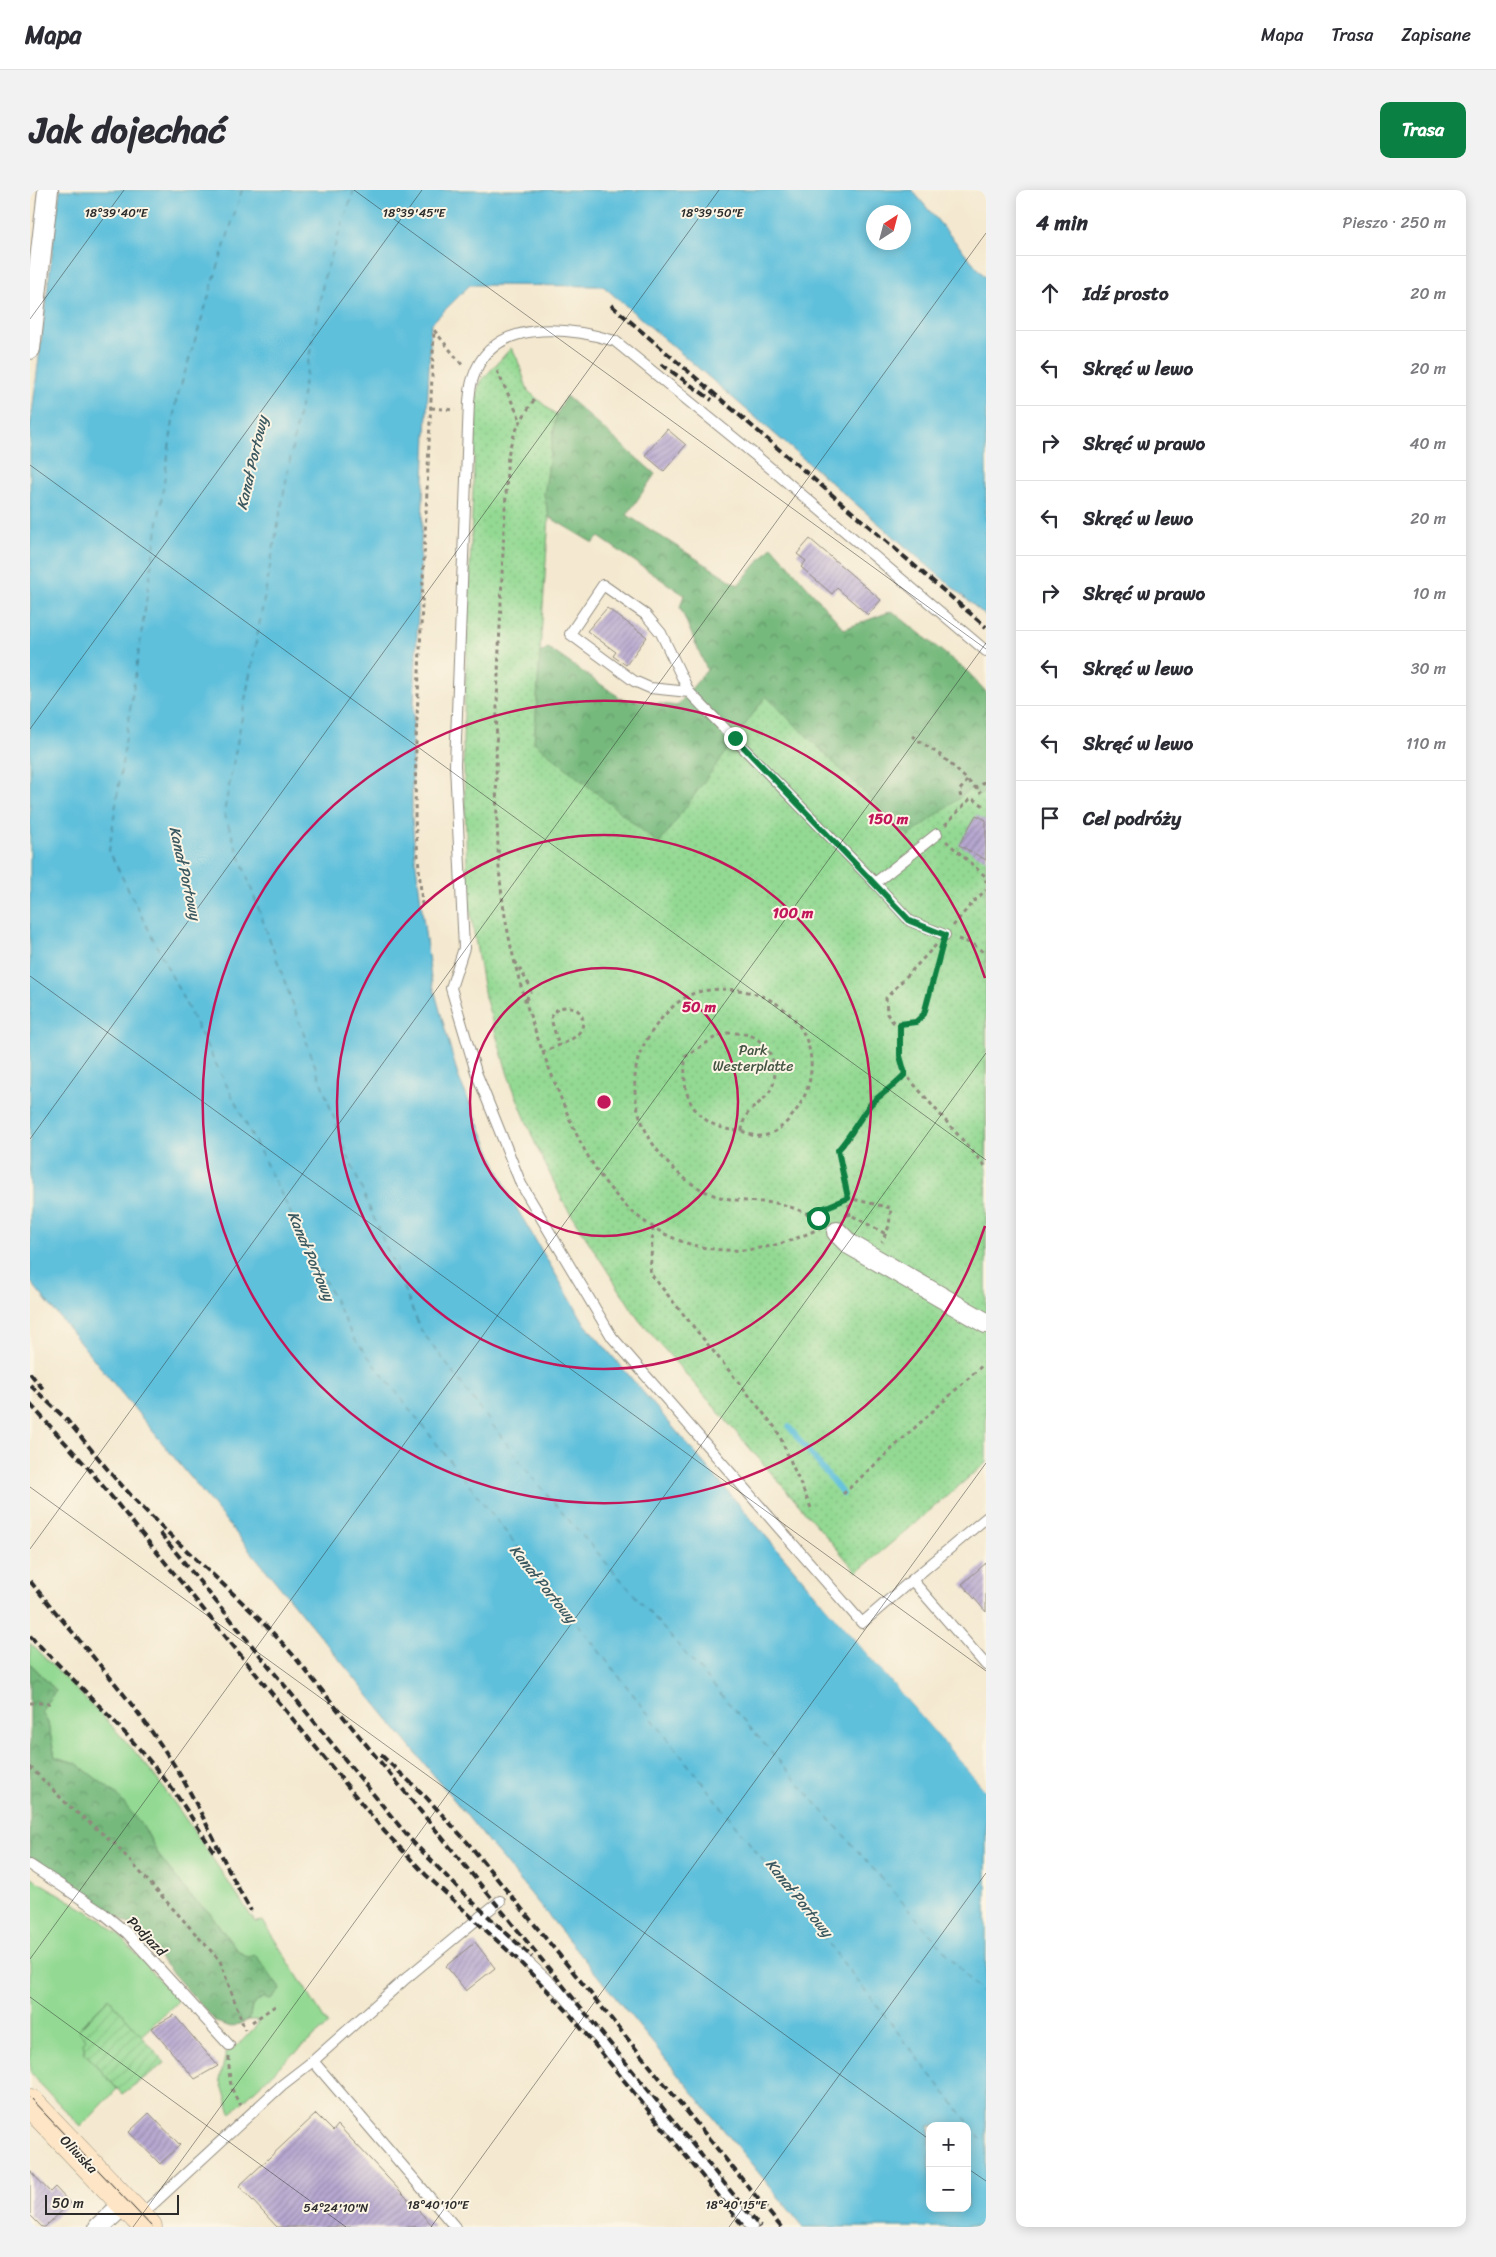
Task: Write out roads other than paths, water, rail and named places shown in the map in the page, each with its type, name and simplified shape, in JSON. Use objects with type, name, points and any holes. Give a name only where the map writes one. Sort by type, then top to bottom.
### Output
[{"type":"street","points":[[30,349],[48,190]]},
{"type":"street","points":[[835,1225],[849,1244],[986,1323]]},
{"type":"street","name":"Oliwska","points":[[30,2103],[137,2216]]},
{"type":"street","points":[[99,2227],[137,2216]]},
{"type":"lane","points":[[986,651],[755,455],[616,341],[594,335],[549,330],[506,338],[485,355],[473,378],[469,411],[455,765],[464,948],[450,988],[476,1072],[521,1184],[612,1337],[862,1623],[986,1518]]},
{"type":"lane","points":[[688,692],[650,688],[634,680],[570,634],[603,585],[646,615],[661,633],[688,692],[910,921],[945,935]]},
{"type":"lane","points":[[875,883],[937,834]]},
{"type":"lane","points":[[912,1580],[986,1665]]},
{"type":"lane","name":"Podjazd","points":[[30,1865],[104,1914],[127,1933],[228,2045]]},
{"type":"lane","points":[[137,2216],[282,2085],[313,2061],[404,1980],[500,1901]]},
{"type":"lane","points":[[480,1917],[564,1996],[752,2227]]},
{"type":"lane","points":[[313,2061],[455,2227]]},
{"type":"water","name":"Kanał Portowy","points":[[60,190],[912,190],[986,278],[986,616],[603,286],[470,285],[431,324],[412,746],[412,816],[415,857],[431,978],[458,1076],[510,1197],[585,1324],[986,1791],[986,2227],[803,2227],[30,1281],[30,429]]},
{"type":"waterway","points":[[789,1427],[843,1494]]},
{"type":"tram line","points":[[30,2098],[152,2227]]},
{"type":"railway","points":[[611,305],[986,627]]},
{"type":"railway","points":[[661,364],[712,400]]},
{"type":"railway","points":[[30,1373],[43,1389]]},
{"type":"railway","points":[[30,1385],[67,1420],[122,1487]]},
{"type":"railway","points":[[30,1404],[89,1469],[384,1831],[426,1875],[517,1959],[567,2011],[744,2227]]},
{"type":"railway","points":[[118,1481],[161,1526],[250,1610],[293,1655],[760,2227]]},
{"type":"railway","points":[[160,1533],[410,1839],[461,1891],[532,1957]]},
{"type":"railway","points":[[30,1581],[152,1731],[190,1792],[251,1911]]},
{"type":"railway","points":[[30,1636],[143,1753],[173,1790],[214,1852]]},
{"type":"railway","points":[[381,1755],[425,1796],[468,1843],[781,2227]]},
{"type":"park label","name":"Park Westerplatte","points":[[753,1058]]}]
